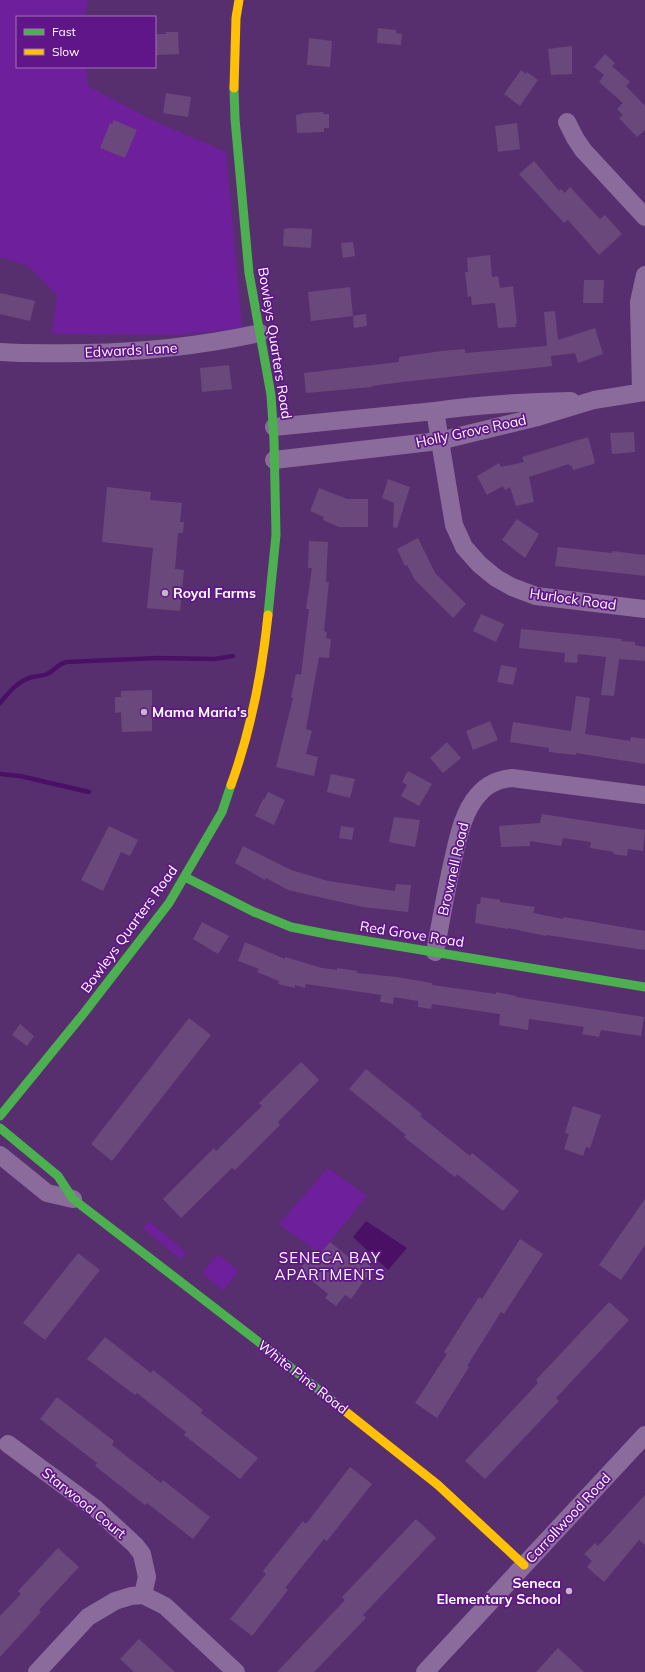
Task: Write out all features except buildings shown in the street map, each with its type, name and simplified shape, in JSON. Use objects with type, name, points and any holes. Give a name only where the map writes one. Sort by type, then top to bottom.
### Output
[{"type":"street","name":"Bowleys Quarters Road","points":[[0,1116],[84,1013],[169,903],[222,812],[241,758],[254,706],[266,634],[276,535],[274,427],[267,370],[249,273],[235,119],[234,66],[236,18],[239,0]]},
{"type":"street","points":[[567,122],[583,150],[645,217]]},
{"type":"street","points":[[643,392],[639,302],[645,275]]},
{"type":"street","name":"Edwards Lane","points":[[0,352],[35,354],[122,353],[161,350],[219,342],[260,333]]},
{"type":"street","name":"Holly Grove Road","points":[[274,460],[440,441],[538,417],[594,400],[643,392]]},
{"type":"street","name":"Holly Grove Road","points":[[274,427],[435,411],[460,407],[524,402],[594,400]]},
{"type":"street","name":"Hurlock Road","points":[[435,411],[456,533],[471,556],[488,572],[512,587],[536,596],[645,609]]},
{"type":"street","name":"Brownell Road","points":[[435,952],[446,890],[458,841],[468,811],[478,794],[486,788],[498,780],[512,778],[645,795]]},
{"type":"street","name":"Red Grove Road","points":[[185,877],[254,912],[291,926],[331,935],[645,987]]},
{"type":"street","name":"White Pine Road","points":[[0,1128],[58,1176],[73,1199],[264,1346],[438,1485],[524,1565]]},
{"type":"street","name":"White Pine Road","points":[[0,1155],[47,1193],[73,1199]]},
{"type":"street","name":"Carrollwood Road","points":[[425,1672],[645,1435]]},
{"type":"street","name":"Starwood Court","points":[[8,1444],[96,1509],[135,1545],[142,1554],[147,1577],[144,1595]]},
{"type":"street","points":[[37,1672],[88,1618],[114,1601],[131,1596],[144,1595],[165,1606],[236,1672]]},
{"type":"shaded area","points":[[0,0],[88,0],[84,16],[16,16],[16,68],[86,68],[88,86],[152,120],[226,152],[242,328],[180,335],[52,334],[57,295],[28,266],[0,257]]},
{"type":"shaded area","points":[[328,1168],[367,1196],[320,1254],[279,1224]]},
{"type":"shaded area","points":[[149,1221],[186,1253],[180,1259],[143,1228]]},
{"type":"shaded area","points":[[366,1221],[407,1248],[388,1270],[353,1237]]},
{"type":"shaded area","points":[[218,1254],[239,1271],[223,1291],[202,1273]]},
{"type":"waterway","points":[[0,703],[10,691],[22,681],[47,674],[66,662],[158,658],[215,659],[233,656]]},
{"type":"waterway","points":[[0,774],[20,776],[89,792]]},
{"type":"traffic: fast","points":[[234,88],[235,119],[249,273],[271,395],[274,440],[276,535],[268,615]]},
{"type":"traffic: fast","points":[[0,1116],[84,1013],[169,903],[222,812],[231,785]]},
{"type":"traffic: fast","points":[[185,877],[254,912],[291,927],[331,935],[645,987]]},
{"type":"traffic: fast","points":[[0,1128],[58,1176],[73,1199],[264,1346],[345,1411]]},
{"type":"traffic: slow","points":[[234,88],[236,18],[239,0]]},
{"type":"traffic: slow","points":[[231,785],[255,701],[268,615]]},
{"type":"traffic: slow","points":[[345,1411],[438,1485],[524,1565]]},
{"type":"place","name":"Royal Farms","points":[[165,593]]},
{"type":"place","name":"Mama Maria's","points":[[144,712]]},
{"type":"place","name":"Seneca Elementary School","points":[[569,1591]]},
{"type":"district","name":"SENECA BAY APARTMENTS","points":[[330,1266]]}]
